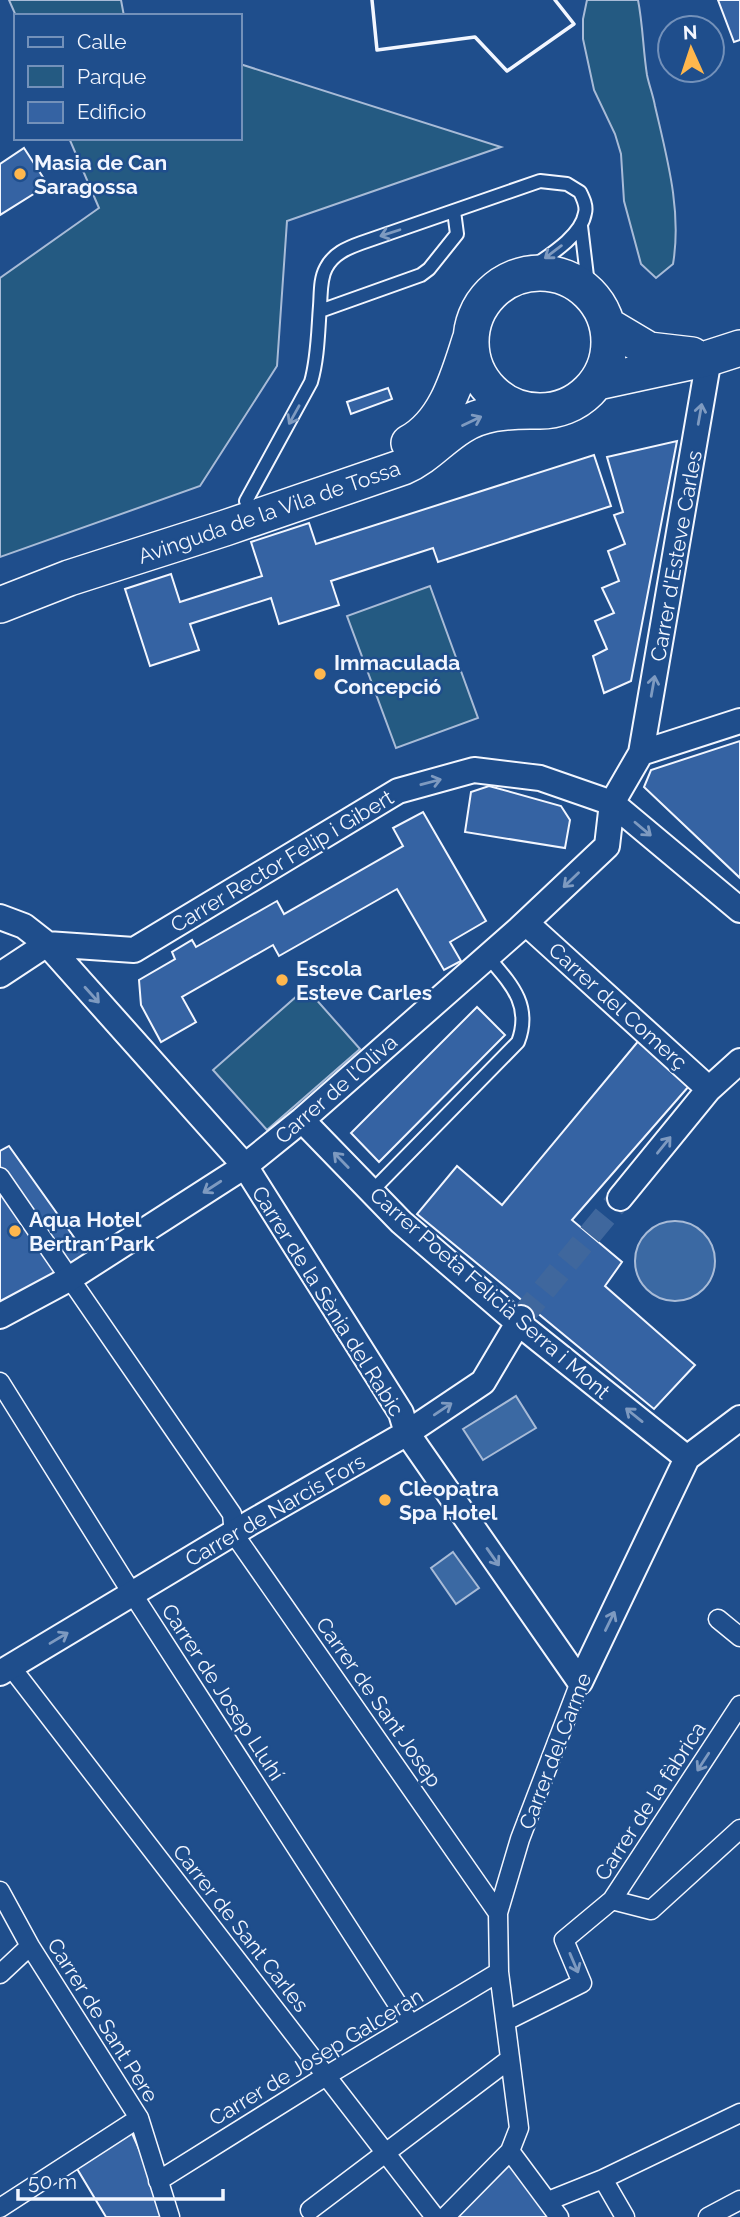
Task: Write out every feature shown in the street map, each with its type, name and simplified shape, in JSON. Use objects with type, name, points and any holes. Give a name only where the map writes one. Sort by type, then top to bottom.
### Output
[{"type":"main road","points":[[536,272],[563,276],[589,293],[607,325],[610,345],[607,365],[598,382],[585,396],[568,407],[530,411],[509,403],[495,393],[483,380],[472,356],[470,340],[472,326],[485,301],[495,289],[521,275],[536,272]]},
{"type":"main road","points":[[607,325],[649,349],[725,353]]},
{"type":"main road","name":"Avinguda de la Vila de Tossa","points":[[0,583],[47,565],[380,456],[416,439],[437,418],[447,402],[470,340]]},
{"type":"main road","points":[[598,382],[725,353]]},
{"type":"main road","name":"Avinguda de la Vila de Tossa","points":[[0,605],[69,578],[403,467],[425,456],[461,426],[485,415],[503,411],[530,411]]},
{"type":"street","name":"Carrer d'Esteve Carles","points":[[641,753],[725,353]]},
{"type":"street","points":[[612,803],[641,753],[740,721]]},
{"type":"street","name":"Carrer Rector Felip i Gibert","points":[[47,944],[134,950],[398,791],[474,770],[540,778],[612,803],[740,910]]},
{"type":"street","name":"Carrer de l'Oliva","points":[[0,1316],[69,1279],[245,1166],[302,1120],[526,923],[607,846],[612,803]]},
{"type":"street","points":[[0,917],[24,926],[47,944],[0,975]]},
{"type":"street","name":"Carrer del Comerç","points":[[526,923],[709,1089]]},
{"type":"street","name":"Carrer de la Sènia del Rabic","points":[[47,944],[245,1166],[401,1413],[407,1433],[580,1682]]},
{"type":"street","points":[[621,1198],[709,1089],[740,1061]]},
{"type":"street","name":"Carrer Poeta Felicià Serra i Mont","points":[[302,1120],[401,1222],[687,1458]]},
{"type":"street","points":[[0,1177],[69,1279]]},
{"type":"street","name":"Carrer de Sant Josep","points":[[69,1279],[498,1913]]},
{"type":"street","name":"Carrer de Narcís Fors","points":[[5,1670],[132,1593],[233,1524],[407,1433],[483,1382],[519,1320]]},
{"type":"street","name":"Carrer de Josep Lluhí","points":[[0,1382],[132,1593],[411,2025]]},
{"type":"street","name":"Carrer del Carme","points":[[510,2151],[519,2128],[499,1972],[498,1913],[520,1839],[580,1682],[687,1458],[740,1418]]},
{"type":"street","points":[[718,1619],[740,1637]]},
{"type":"street","name":"Carrer de Sant Carles","points":[[5,1670],[435,2217]]},
{"type":"street","name":"Carrer de la fàbrica","points":[[506,2021],[582,1983],[564,1940],[612,1900],[739,1707]]},
{"type":"street","points":[[612,1900],[651,1910],[740,1829]]},
{"type":"street","name":"Carrer de Sant Pere","points":[[0,1891],[30,1946],[139,2118],[170,2217]]},
{"type":"street","points":[[0,1974],[30,1946]]},
{"type":"street","name":"Carrer de Josep Galceran","points":[[158,2181],[499,1972]]},
{"type":"street","points":[[310,2210],[510,2059]]},
{"type":"street","points":[[548,2201],[603,2179],[740,2113]]},
{"type":"street","points":[[0,2208],[139,2118]]},
{"type":"street","points":[[445,2217],[510,2151],[559,2217]]},
{"type":"street","points":[[603,2179],[625,2217]]},
{"type":"street","points":[[708,2217],[740,2200]]},
{"type":"lane","points":[[246,501],[311,382],[316,367],[321,283],[325,269],[334,257],[360,243],[540,181],[567,184],[580,192],[586,210],[581,226],[589,293]]},
{"type":"lane","points":[[320,310],[421,275],[457,234],[454,211]]},
{"type":"lane","points":[[521,275],[558,248],[581,226]]},
{"type":"lane","points":[[371,1192],[518,1042],[524,1027],[522,1012],[513,987],[488,957]]},
{"type":"green space","points":[[9,0],[121,0],[124,14],[15,14]]},
{"type":"green space","points":[[587,0],[638,0],[647,75],[668,165],[676,224],[673,264],[656,278],[641,264],[624,201],[621,154],[615,134],[594,90],[583,39]]},
{"type":"green space","points":[[242,65],[501,147],[287,221],[277,366],[200,486],[0,557],[0,278],[99,208],[70,140],[242,140]]},
{"type":"green space","points":[[430,586],[478,718],[396,748],[347,616]]},
{"type":"green space","points":[[306,988],[360,1049],[267,1130],[213,1070]]},
{"type":"shaded area","points":[[675,1221],[690,1224],[703,1233],[712,1246],[715,1261],[712,1276],[703,1289],[690,1298],[675,1301],[660,1298],[647,1289],[638,1276],[635,1261],[638,1246],[647,1233],[660,1224]]},
{"type":"shaded area","points":[[516,1396],[536,1428],[483,1460],[463,1429]]},
{"type":"shaded area","points":[[453,1552],[479,1588],[456,1604],[431,1568]]},
{"type":"building","points":[[718,0],[740,0],[740,40],[734,42],[726,14],[723,14]]},
{"type":"building","name":"Masia de Can Saragossa","points":[[24,148],[48,185],[0,215],[0,164]]},
{"type":"building","points":[[388,388],[392,399],[351,414],[347,402]]},
{"type":"building","points":[[677,441],[631,681],[604,693],[593,656],[607,649],[595,621],[614,613],[602,588],[619,581],[608,551],[625,544],[614,515],[623,512],[607,457]]},
{"type":"building","points":[[594,455],[611,506],[438,562],[433,548],[331,581],[339,605],[279,624],[271,598],[190,624],[199,650],[150,666],[125,589],[171,574],[180,602],[262,576],[251,542],[309,523],[316,544]]},
{"type":"building","points":[[740,741],[740,878],[644,787],[651,770]]},
{"type":"building","points":[[489,786],[561,806],[570,820],[565,848],[465,832],[471,792]]},
{"type":"building","points":[[423,812],[486,921],[450,942],[461,961],[444,970],[397,889],[279,956],[273,945],[182,997],[196,1022],[161,1042],[141,1005],[139,980],[175,959],[172,952],[192,940],[196,947],[277,901],[284,914],[403,846],[393,828]]},
{"type":"building","points":[[477,1007],[505,1035],[379,1162],[351,1133]]},
{"type":"building","points":[[645,1033],[696,1078],[572,1220],[622,1262],[605,1286],[695,1365],[654,1409],[417,1214],[457,1166],[502,1205]]},
{"type":"building","points":[[9,1146],[88,1257],[68,1270],[0,1169],[0,1151]]},
{"type":"building","name":"Aqua Hotel Bertran Park","points":[[0,1185],[62,1277],[0,1309]]},
{"type":"building","points":[[131,2131],[143,2158],[162,2217],[106,2217],[76,2167]]},
{"type":"building","points":[[511,2163],[551,2217],[456,2217]]},
{"type":"tunnel","points":[[521,1318],[620,1198]]},
{"type":"wall","points":[[372,0],[377,50],[475,37],[507,71],[574,24],[555,0]]},
{"type":"place","name":"Masia de Can Saragossa","points":[[20,174]]},
{"type":"place","name":"Immaculada Concepció","points":[[320,674]]},
{"type":"place","name":"Escola Esteve Carles","points":[[282,980]]},
{"type":"place","name":"Aqua Hotel Bertran Park","points":[[15,1231]]},
{"type":"place","name":"Cleopatra Spa Hotel","points":[[385,1500]]}]
